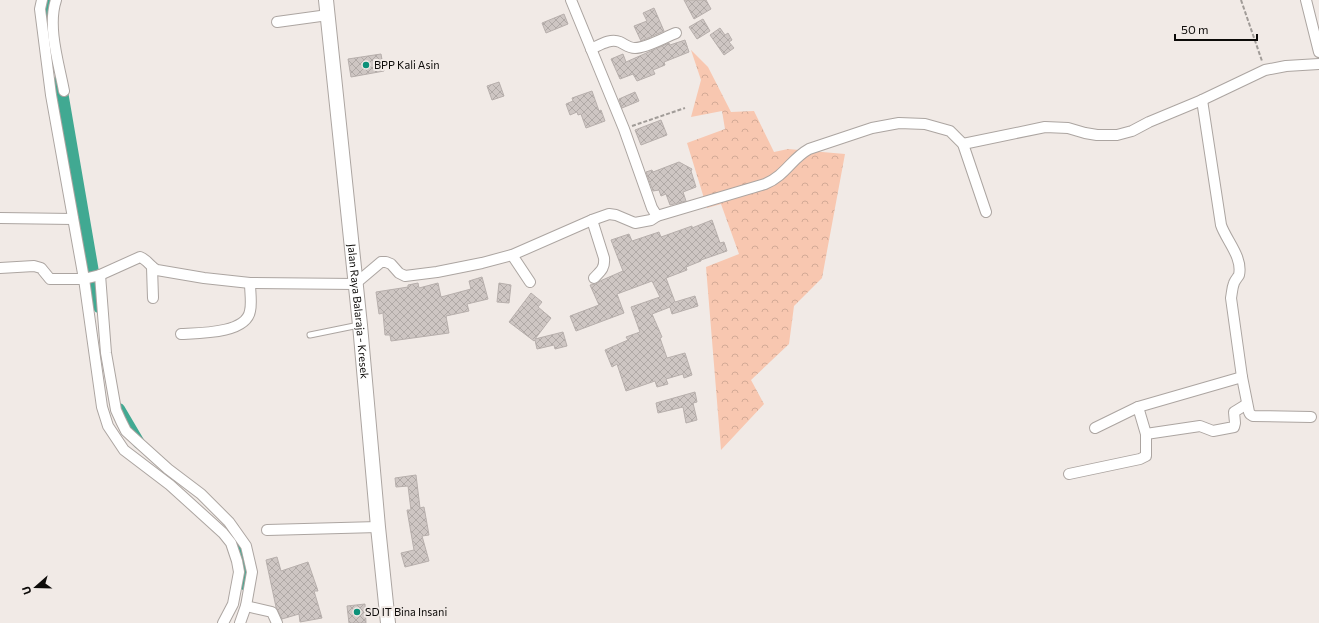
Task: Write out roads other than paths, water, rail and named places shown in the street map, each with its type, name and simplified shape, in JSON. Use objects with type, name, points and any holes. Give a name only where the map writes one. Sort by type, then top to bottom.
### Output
[{"type":"street","points":[[42,0],[40,9],[51,95],[73,219],[92,277],[116,410],[126,430],[168,469],[201,494],[229,522],[246,546],[252,572],[246,606],[240,623]]},
{"type":"street","points":[[56,0],[52,22],[64,91]]},
{"type":"street","name":"Jalan Raya Balaraja - Kresek","points":[[326,0],[360,325],[388,623]]},
{"type":"street","points":[[571,0],[624,128],[652,208],[657,216]]},
{"type":"street","points":[[1306,0],[1318,41],[1319,52]]},
{"type":"street","points":[[277,22],[328,15]]},
{"type":"street","points":[[591,49],[609,41],[620,42],[627,47],[635,48],[645,46],[676,33]]},
{"type":"street","points":[[963,144],[1045,127],[1068,128],[1097,135],[1117,135],[1202,100],[1265,70],[1286,66],[1319,64]]},
{"type":"street","points":[[1202,100],[1221,225],[1223,234],[1235,252],[1238,264],[1239,275],[1232,290],[1231,298],[1242,377],[1249,412],[1252,416],[1311,417]]},
{"type":"street","points":[[0,268],[34,266],[41,268],[50,279],[92,277],[114,270],[139,258],[145,260],[157,270],[204,278],[250,283],[355,284],[380,262],[386,262],[402,275],[409,276],[460,268],[512,254],[609,214],[616,215],[635,223],[651,220],[657,216],[765,184],[775,180],[784,173],[801,154],[809,149],[872,128],[899,123],[925,124],[950,131],[963,144],[986,212]]},
{"type":"street","points":[[0,218],[73,219]]},
{"type":"street","points":[[592,220],[605,264],[602,270],[594,278]]},
{"type":"street","points":[[512,254],[530,282]]},
{"type":"street","points":[[152,267],[152,298]]},
{"type":"street","points":[[92,277],[102,407],[105,417],[113,435],[128,454],[170,486],[223,533],[231,543],[239,572],[233,604],[223,623]]},
{"type":"street","points":[[181,334],[223,330],[241,323],[246,319],[250,312],[250,283]]},
{"type":"street","points":[[1095,428],[1138,407],[1242,377]]},
{"type":"street","points":[[1146,434],[1200,426],[1213,431],[1234,427],[1234,412],[1247,404]]},
{"type":"street","points":[[1069,474],[1140,459],[1146,456],[1146,434],[1138,407]]},
{"type":"street","points":[[267,530],[378,527]]},
{"type":"street","points":[[246,606],[272,612],[277,623]]},
{"type":"lane","points":[[310,336],[360,325]]},
{"type":"waterway","points":[[51,0],[48,8],[51,27]]},
{"type":"waterway","points":[[60,80],[99,307]]},
{"type":"waterway","points":[[119,409],[139,443]]},
{"type":"waterway","points":[[233,528],[248,575],[246,585]]},
{"type":"place","name":"BPP Kali Asin","points":[[366,65]]},
{"type":"place","name":"SD IT Bina Insani","points":[[357,612]]}]
